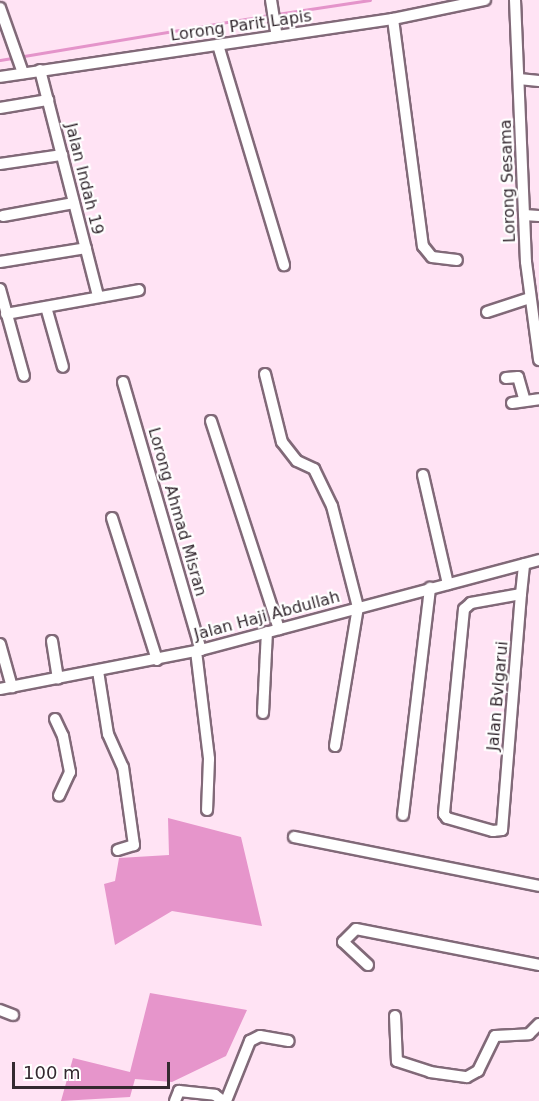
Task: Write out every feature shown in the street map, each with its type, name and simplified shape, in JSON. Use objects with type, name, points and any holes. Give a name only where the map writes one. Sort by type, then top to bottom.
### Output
[{"type":"street","points":[[271,0],[277,36]]},
{"type":"street","name":"Lorong Parit Lapis","points":[[0,77],[21,67],[40,70],[393,20],[485,0]]},
{"type":"street","name":"Lorong Sesama","points":[[516,0],[524,215],[530,298],[539,360]]},
{"type":"street","points":[[0,8],[3,26],[12,41],[21,67]]},
{"type":"street","points":[[393,20],[423,246],[432,257],[457,260]]},
{"type":"street","points":[[218,45],[284,265]]},
{"type":"street","name":"Jalan Indah 19","points":[[40,70],[98,296]]},
{"type":"street","points":[[519,79],[539,81]]},
{"type":"street","points":[[0,108],[48,100]]},
{"type":"street","points":[[0,164],[62,155]]},
{"type":"street","points":[[3,216],[74,203]]},
{"type":"street","points":[[524,215],[539,216]]},
{"type":"street","points":[[0,262],[86,248]]},
{"type":"street","points":[[0,289],[24,376]]},
{"type":"street","points":[[6,314],[139,290]]},
{"type":"street","points":[[487,312],[530,298]]},
{"type":"street","points":[[46,307],[63,367]]},
{"type":"street","points":[[265,374],[282,442],[297,461],[314,469],[332,506],[357,607],[335,746]]},
{"type":"street","points":[[506,378],[518,377],[525,400]]},
{"type":"street","name":"Lorong Ahmad Misran","points":[[123,382],[199,651],[209,759],[207,810]]},
{"type":"street","points":[[512,404],[539,399]]},
{"type":"street","points":[[211,421],[279,629]]},
{"type":"street","points":[[423,475],[448,584]]},
{"type":"street","points":[[112,518],[157,660]]},
{"type":"street","name":"Jalan Haji Abdullah","points":[[0,689],[199,651],[539,560]]},
{"type":"street","name":"Jalan Bvlgarui","points":[[521,594],[465,606],[444,814],[447,819],[502,830],[524,564]]},
{"type":"street","points":[[403,815],[430,588]]},
{"type":"street","points":[[263,713],[267,632]]},
{"type":"street","points":[[52,641],[58,679]]},
{"type":"street","points":[[0,644],[12,687]]},
{"type":"street","points":[[98,671],[108,734],[123,767],[134,845],[118,850]]},
{"type":"street","points":[[55,719],[63,736],[70,772],[59,796]]},
{"type":"street","points":[[294,837],[539,886]]},
{"type":"street","points":[[368,965],[344,942],[356,929],[539,965]]},
{"type":"street","points":[[0,1010],[14,1015]]},
{"type":"street","points":[[394,1016],[397,1061],[430,1072],[467,1077],[478,1071],[495,1036],[529,1034],[539,1024]]},
{"type":"street","points":[[174,1101],[179,1091],[215,1095],[225,1101],[250,1041],[260,1036],[289,1041]]},
{"type":"shaded area","points":[[168,818],[241,837],[262,926],[172,911],[115,945],[104,884],[115,881],[119,858],[169,855]]},
{"type":"shaded area","points":[[150,993],[247,1010],[226,1056],[172,1082],[135,1079],[130,1097],[61,1101],[73,1058],[130,1072]]},
{"type":"waterway","points":[[277,14],[370,0]]},
{"type":"waterway","points":[[0,60],[270,15]]}]
